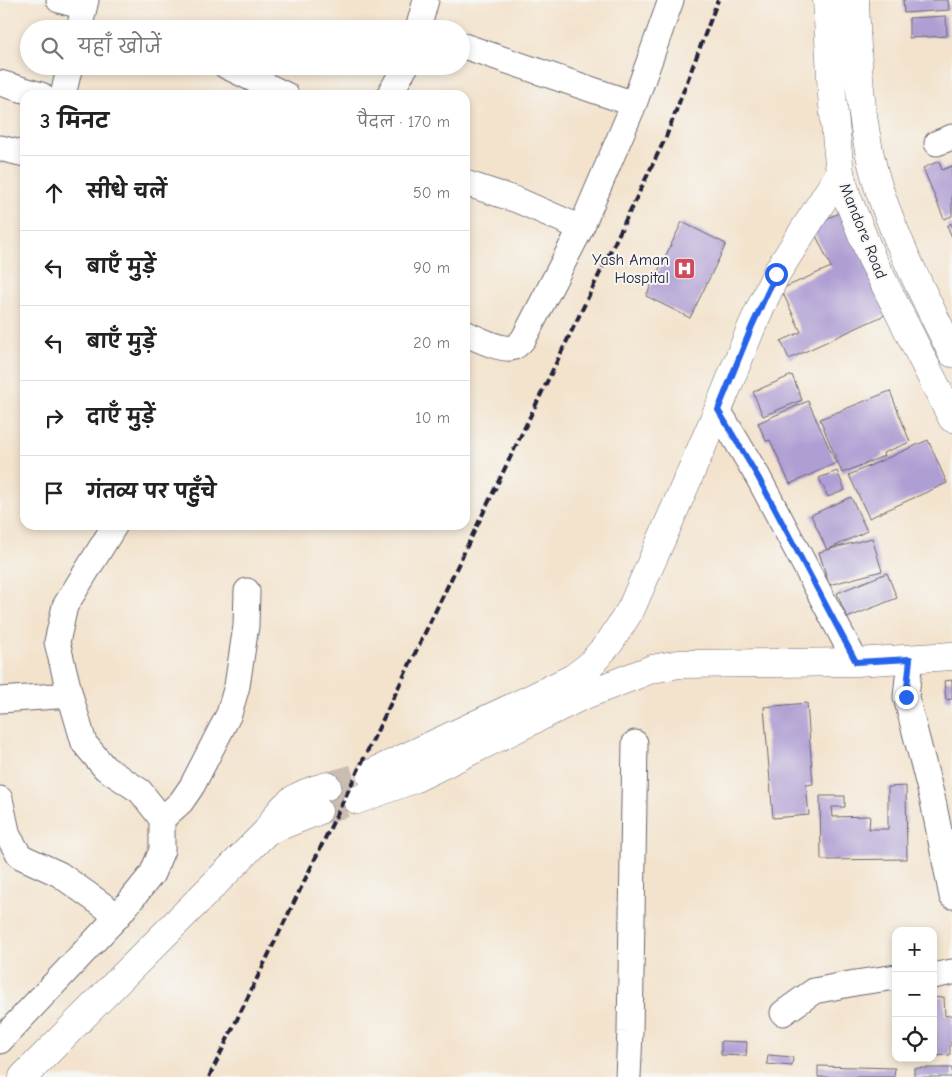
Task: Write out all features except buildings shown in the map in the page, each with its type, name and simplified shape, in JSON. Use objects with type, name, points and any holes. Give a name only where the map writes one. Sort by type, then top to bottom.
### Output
[{"type":"main road","name":"Mandore Road","points":[[827,0],[832,94],[840,173],[856,221],[872,259],[952,418]]},
{"type":"main road","name":"Mandore Road","points":[[855,0],[861,101],[871,159],[879,188],[907,260],[952,353]]},
{"type":"main road","points":[[370,774],[565,681],[589,666],[622,626],[776,274],[840,173]]},
{"type":"main road","points":[[357,800],[414,779],[580,697],[652,669],[679,664],[856,662],[952,656]]},
{"type":"main road","points":[[23,1077],[267,831],[322,798]]},
{"type":"street","points":[[59,0],[83,12]]},
{"type":"street","points":[[420,20],[426,0]]},
{"type":"street","points":[[470,336],[503,348],[511,348],[518,345],[524,338],[581,228],[634,104],[671,0]]},
{"type":"street","points":[[470,48],[634,104]]},
{"type":"street","points":[[64,90],[68,75]]},
{"type":"street","points":[[245,75],[276,90]]},
{"type":"street","points":[[392,90],[401,75]]},
{"type":"street","points":[[0,83],[24,90]]},
{"type":"street","points":[[0,148],[20,153]]},
{"type":"street","points":[[470,185],[517,200],[581,228]]},
{"type":"street","points":[[718,410],[758,477],[856,662]]},
{"type":"street","points":[[0,1041],[118,916],[152,874],[162,850],[162,819],[140,792],[105,768],[84,743],[57,642],[65,606],[112,530]]},
{"type":"street","points":[[162,819],[181,802],[192,786],[229,714],[238,686],[246,626],[248,591]]},
{"type":"street","points":[[910,659],[906,697],[933,801],[952,896]]},
{"type":"street","points":[[0,700],[70,695]]},
{"type":"street","points":[[628,1077],[635,743]]},
{"type":"street","points":[[0,799],[8,836],[20,856],[60,874],[118,916]]},
{"type":"street","points":[[937,975],[952,972]]},
{"type":"street","points":[[783,1013],[814,991],[892,978]]},
{"type":"tunnel","points":[[327,786],[370,774]]},
{"type":"tunnel","points":[[318,811],[357,800]]},
{"type":"railway","points":[[209,1077],[666,137],[718,0]]},
{"type":"place","name":"Yash Aman Hospital","points":[[685,269]]},
{"type":"route","points":[[776,274],[752,326],[718,410],[758,477],[856,662],[910,659],[906,697]]}]
